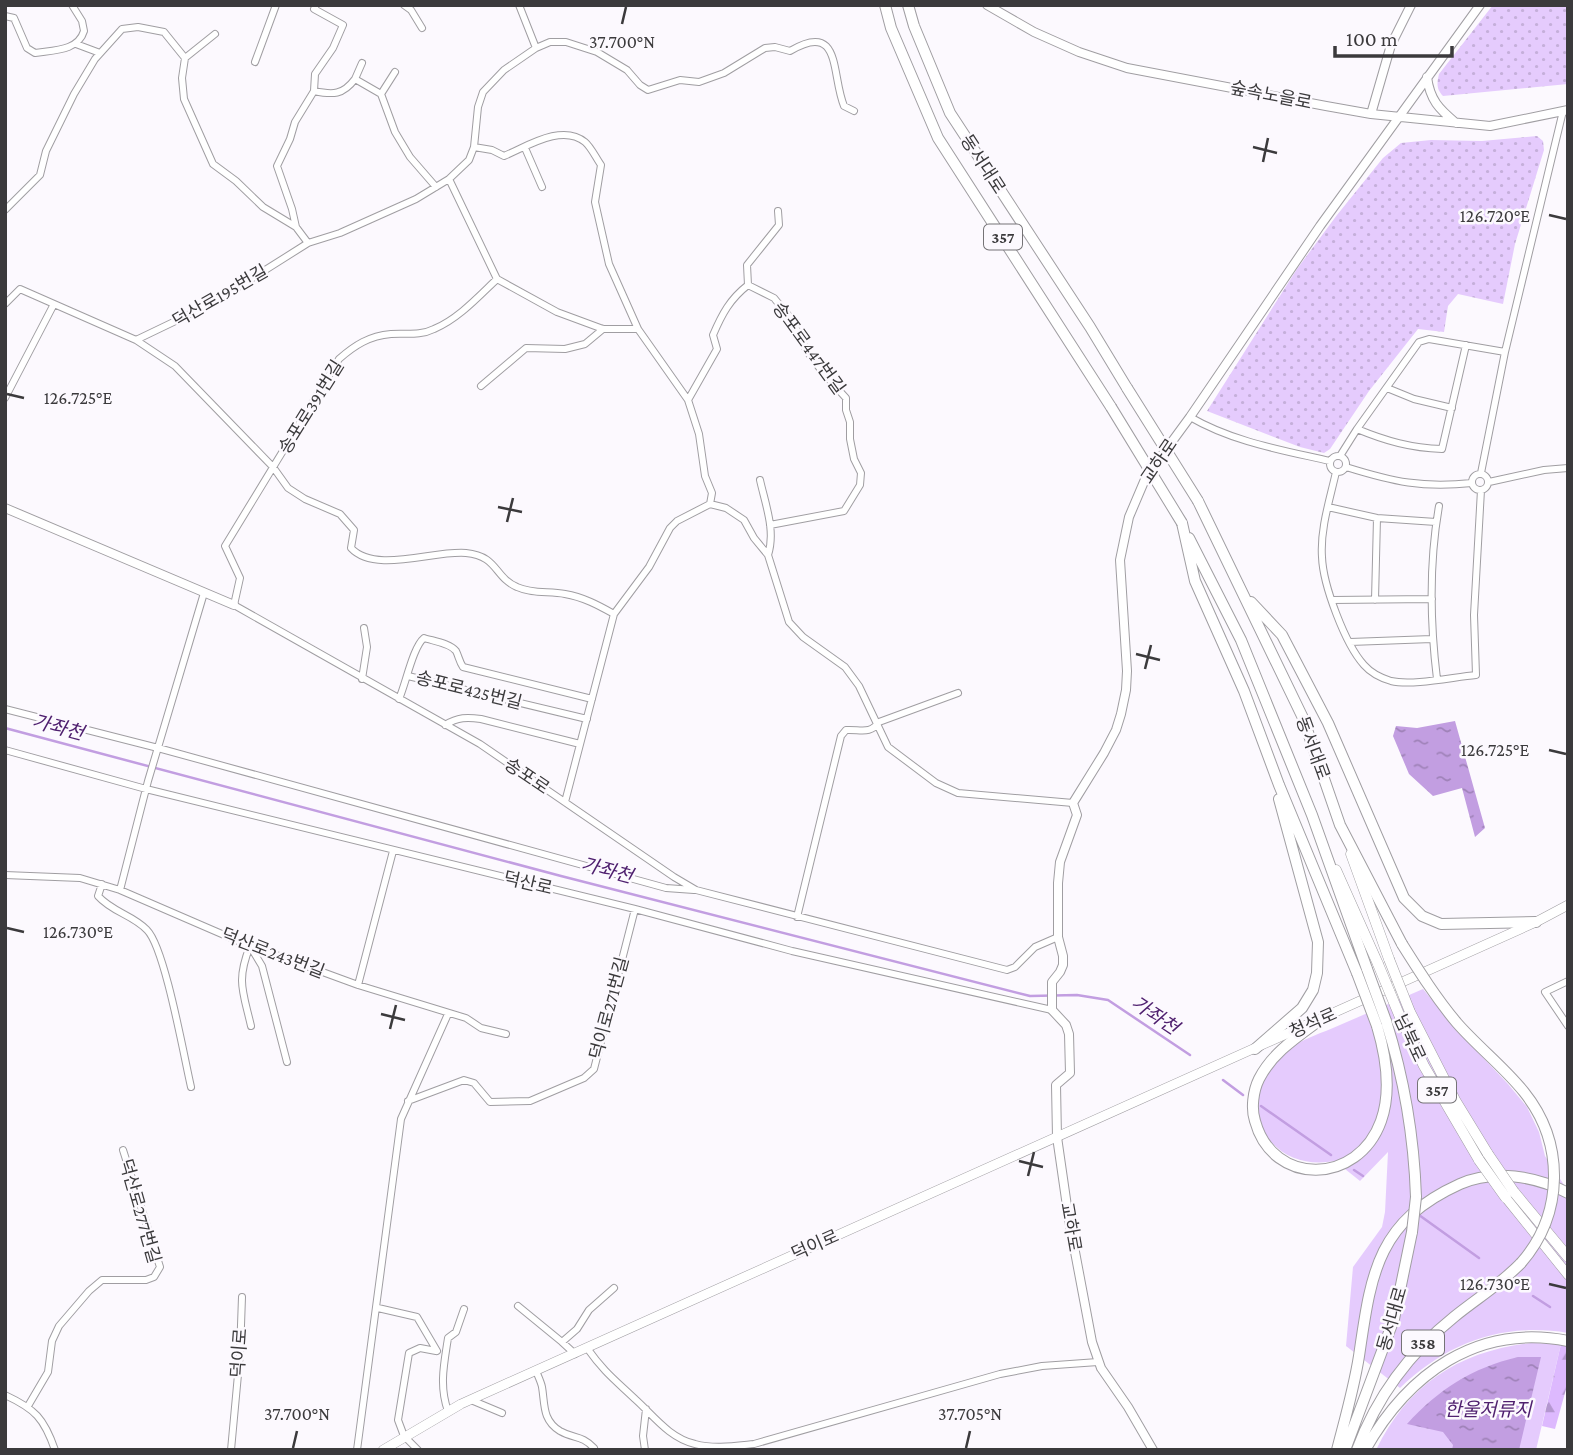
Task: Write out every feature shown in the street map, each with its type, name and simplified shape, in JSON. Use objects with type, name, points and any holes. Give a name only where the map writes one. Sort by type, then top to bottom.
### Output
[{"type":"highway","name":"동서대로","points":[[885,5],[900,49],[939,138],[1182,523],[1241,640],[1312,815],[1367,969],[1381,1023],[1397,1055],[1415,1164],[1416,1197],[1412,1232],[1394,1318],[1345,1450]]},
{"type":"highway","name":"동서대로","points":[[908,5],[950,113],[1090,327],[1198,501],[1303,718],[1340,825],[1402,944],[1423,978],[1457,1023],[1524,1093],[1545,1128],[1553,1164],[1554,1192],[1543,1232],[1521,1263],[1500,1283],[1432,1335],[1406,1361],[1375,1408],[1357,1450]]},
{"type":"highway","points":[[1182,523],[1195,581],[1244,691],[1266,749],[1367,969]]},
{"type":"highway","points":[[1243,594],[1282,635],[1328,723],[1404,898],[1422,916],[1441,924],[1536,922]]},
{"type":"highway","points":[[1255,1049],[1301,1008],[1312,990],[1317,973],[1318,942],[1266,749]]},
{"type":"highway","points":[[1320,1020],[1286,1044],[1269,1063],[1258,1081],[1254,1098],[1253,1115],[1266,1145],[1292,1165],[1308,1169],[1335,1168],[1347,1163],[1367,1146],[1378,1128],[1387,1089],[1381,1023]]},
{"type":"highway","points":[[1337,1450],[1358,1359],[1368,1292],[1389,1242],[1403,1223],[1443,1192],[1484,1177],[1507,1175],[1530,1179],[1568,1193]]},
{"type":"highway","points":[[1365,1450],[1398,1401],[1420,1379],[1445,1361],[1472,1348],[1513,1339],[1544,1338],[1568,1341]]},
{"type":"main road","name":"남북로","points":[[1340,825],[1389,959],[1405,1015]]},
{"type":"main road","name":"청석로","points":[[1057,1137],[1536,922],[1568,905]]},
{"type":"main road","name":"남북로","points":[[1367,969],[1405,1015],[1455,1100],[1484,1157],[1568,1275]]},
{"type":"main road","name":"덕이로","points":[[383,1450],[471,1400],[1057,1137]]},
{"type":"main road","name":"남북로","points":[[1510,1195],[1568,1257]]},
{"type":"street","points":[[72,5],[82,21],[84,31],[76,44]]},
{"type":"street","points":[[255,62],[276,5]]},
{"type":"street","points":[[404,5],[411,10],[422,28]]},
{"type":"street","points":[[519,5],[536,48]]},
{"type":"street","name":"숲속노을로","points":[[987,5],[1034,33],[1127,68],[1371,114],[1490,127],[1565,110]]},
{"type":"street","points":[[1371,114],[1391,45],[1411,5]]},
{"type":"street","name":"교하로","points":[[1153,1450],[1098,1362],[1092,1342],[1057,1137],[1056,1085],[1070,1073],[1071,1065],[1066,1025],[1052,1010],[1051,988],[1063,965],[1058,937],[1060,862],[1077,814],[1073,803],[1116,730],[1123,706],[1127,671],[1120,561],[1129,517],[1146,477],[1320,226],[1480,5]]},
{"type":"street","points":[[315,7],[343,25],[352,23]]},
{"type":"street","points":[[5,16],[14,18],[27,48],[36,53],[76,44],[100,53]]},
{"type":"street","points":[[296,227],[277,166],[295,122],[314,91],[315,74],[343,25]]},
{"type":"street","points":[[5,210],[40,175],[46,151],[74,94],[100,53],[122,29],[138,27],[164,32],[185,58]]},
{"type":"street","points":[[215,34],[185,58],[182,78],[184,99],[213,164],[236,181],[263,207],[296,227],[308,243]]},
{"type":"street","points":[[710,504],[712,493],[705,476],[699,434],[688,400],[639,329],[609,264],[595,202],[601,165],[585,142],[572,135],[552,136],[504,156],[492,150],[474,147],[478,107],[483,92],[504,70],[536,48],[550,42],[566,42],[597,52],[626,70],[648,90],[680,80],[699,82],[724,73],[765,48],[775,47],[790,51],[815,40],[824,43],[832,55],[844,106],[854,111]]},
{"type":"street","points":[[314,91],[338,94],[348,88],[355,79],[362,63]]},
{"type":"street","points":[[381,94],[395,72]]},
{"type":"street","points":[[1427,78],[1435,105],[1455,123]]},
{"type":"street","points":[[355,79],[381,94],[395,132],[410,157],[436,187]]},
{"type":"street","points":[[1481,491],[1475,489],[1472,483],[1474,477],[1481,473],[1505,352],[1565,110]]},
{"type":"street","name":"덕산로195번길","points":[[136,340],[213,303],[308,243],[340,233],[416,200],[449,179],[469,160],[474,147]]},
{"type":"street","points":[[525,148],[542,187]]},
{"type":"street","points":[[449,179],[497,279],[557,312],[603,329],[639,329]]},
{"type":"street","points":[[688,400],[717,349],[713,335],[723,312],[735,295],[748,285],[747,265],[779,225],[778,211]]},
{"type":"street","name":"송포로391번길","points":[[234,605],[240,578],[225,546],[339,359],[355,345],[370,338],[433,330],[454,317],[497,279]]},
{"type":"street","name":"송포로447번길","points":[[748,285],[774,298],[792,320],[806,349],[846,398],[850,439],[854,459],[861,473],[860,485],[844,511],[770,525]]},
{"type":"street","points":[[5,304],[20,289],[136,340]]},
{"type":"street","points":[[5,398],[54,304]]},
{"type":"street","points":[[481,386],[526,348],[575,347],[585,344],[603,329]]},
{"type":"street","points":[[1340,456],[1419,342],[1429,339],[1505,352]]},
{"type":"street","name":"송포로391번길","points":[[136,340],[175,366],[274,467],[288,488],[305,499],[340,514],[354,530],[351,548],[358,555],[387,561],[447,552],[479,555],[493,563],[503,578],[516,587],[534,592],[564,594],[595,603],[614,614]]},
{"type":"street","points":[[1357,429],[1411,448],[1442,449],[1466,345]]},
{"type":"street","points":[[1387,388],[1414,400],[1452,408]]},
{"type":"street","points":[[1190,417],[1215,431],[1235,438],[1330,461]]},
{"type":"street","points":[[1340,456],[1346,460],[1346,467],[1341,472],[1336,472],[1330,467],[1330,461],[1340,456]]},
{"type":"street","points":[[1346,467],[1410,485],[1472,483]]},
{"type":"street","points":[[1489,482],[1544,470],[1568,468]]},
{"type":"street","points":[[1336,472],[1321,555],[1323,573],[1350,642],[1365,666],[1376,675],[1401,683],[1476,675],[1474,615],[1481,491]]},
{"type":"street","points":[[1481,473],[1486,475],[1489,482],[1481,491]]},
{"type":"street","points":[[760,480],[770,525],[768,555]]},
{"type":"street","points":[[565,802],[614,614],[649,567],[670,528],[677,521],[710,504],[726,508],[744,520],[768,555],[789,622],[803,637],[845,667],[859,686],[888,747],[936,783],[958,793],[1073,803]]},
{"type":"street","points":[[1437,679],[1432,639],[1432,599],[1439,506]]},
{"type":"street","points":[[1328,507],[1377,518],[1436,522]]},
{"type":"street","name":"송포로","points":[[5,508],[234,605],[480,744],[696,890],[1007,970],[1015,967],[1035,947],[1058,937]]},
{"type":"street","points":[[1375,600],[1377,518]]},
{"type":"street","points":[[120,890],[148,781],[204,593]]},
{"type":"street","points":[[1332,600],[1432,599]]},
{"type":"street","points":[[362,679],[367,647],[364,628]]},
{"type":"street","name":"송포로425번길","points":[[587,719],[408,676],[416,644],[424,638],[452,647],[458,653],[463,667],[592,699]]},
{"type":"street","points":[[1350,642],[1432,639]]},
{"type":"street","points":[[399,699],[408,676]]},
{"type":"street","points":[[797,917],[841,736],[846,730],[865,732],[874,729],[877,724],[958,693]]},
{"type":"street","name":"덕산로","points":[[5,709],[666,888],[696,890]]},
{"type":"street","points":[[445,725],[454,719],[473,718],[580,744]]},
{"type":"street","name":"덕산로","points":[[5,750],[146,789],[635,909],[792,951],[1052,1010]]},
{"type":"street","points":[[358,985],[393,851]]},
{"type":"street","name":"덕산로243번길","points":[[5,875],[73,877],[102,884],[250,946],[358,985],[466,1018],[481,1028],[506,1034]]},
{"type":"street","points":[[102,884],[99,896],[106,905],[147,929],[155,941],[191,1087]]},
{"type":"street","name":"덕이로271번길","points":[[408,1101],[464,1080],[474,1083],[489,1102],[530,1101],[584,1077],[594,1069],[635,909]]},
{"type":"street","points":[[250,946],[242,967],[241,982],[251,1026]]},
{"type":"street","points":[[250,946],[262,966],[287,1062]]},
{"type":"street","points":[[1568,981],[1545,992],[1568,1026]]},
{"type":"street","points":[[357,1450],[401,1119],[448,1014]]},
{"type":"street","name":"덕산로277번길","points":[[28,1406],[48,1372],[52,1341],[59,1326],[89,1291],[102,1280],[146,1280],[155,1277],[160,1267],[123,1150]]},
{"type":"street","points":[[562,1342],[577,1329],[589,1310],[614,1288]]},
{"type":"street","name":"덕이로","points":[[231,1450],[243,1297]]},
{"type":"street","points":[[518,1306],[575,1354]]},
{"type":"street","points":[[377,1308],[417,1317],[436,1351]]},
{"type":"street","points":[[448,1411],[443,1398],[445,1353],[448,1338],[456,1332],[464,1309]]},
{"type":"street","points":[[418,1450],[404,1436],[398,1420],[409,1353],[420,1348],[445,1353]]},
{"type":"street","points":[[587,1348],[604,1372],[665,1429],[693,1444],[745,1448],[1000,1374],[1042,1366],[1098,1362]]},
{"type":"street","points":[[537,1371],[542,1386],[543,1411],[560,1431],[587,1440],[594,1448]]},
{"type":"street","points":[[5,1395],[28,1406],[38,1415],[47,1427],[55,1450]]},
{"type":"street","points":[[471,1400],[502,1413]]},
{"type":"street","points":[[645,1450],[643,1436],[646,1409]]},
{"type":"shaded area","points":[[1493,5],[1568,5],[1568,84],[1443,96],[1438,86],[1439,74]]},
{"type":"shaded area","points":[[1537,136],[1543,141],[1544,150],[1515,244],[1503,304],[1458,294],[1448,306],[1444,332],[1418,329],[1369,391],[1330,449],[1324,453],[1300,447],[1207,411],[1297,269],[1383,158],[1401,143],[1431,140],[1482,141]]},
{"type":"shaded area","points":[[1423,989],[1527,1107],[1539,1132],[1545,1156],[1568,1191],[1568,1333],[1521,1331],[1477,1339],[1437,1359],[1400,1388],[1346,1346],[1353,1267],[1382,1227],[1388,1152],[1360,1181],[1335,1161],[1309,1162],[1285,1154],[1264,1132],[1259,1121],[1258,1097],[1266,1074],[1281,1055],[1293,1046]]},
{"type":"shaded area","points":[[1531,1343],[1561,1344],[1536,1450],[1376,1450],[1404,1407],[1420,1389],[1439,1375],[1481,1354]]},
{"type":"green space","points":[[1561,1344],[1568,1346],[1568,1382],[1555,1429],[1542,1426]]},
{"type":"water","points":[[1455,721],[1485,828],[1475,837],[1462,788],[1433,796],[1409,774],[1393,736],[1396,726],[1417,728]]},
{"type":"water","name":"한울저류지","points":[[1518,1357],[1541,1357],[1519,1450],[1452,1450],[1453,1445],[1443,1432],[1407,1424],[1431,1400],[1457,1382],[1486,1367]]},
{"type":"waterway","name":"가좌천","points":[[5,728],[561,876],[1030,996],[1077,995],[1108,1000],[1190,1055]]},
{"type":"waterway","name":"가좌천","points":[[1223,1080],[1243,1095]]},
{"type":"waterway","name":"가좌천","points":[[1261,1106],[1331,1155]]},
{"type":"waterway","name":"가좌천","points":[[1354,1170],[1363,1176]]},
{"type":"waterway","name":"가좌천","points":[[1419,1215],[1479,1258]]},
{"type":"waterway","name":"가좌천","points":[[1533,1296],[1550,1307]]}]
